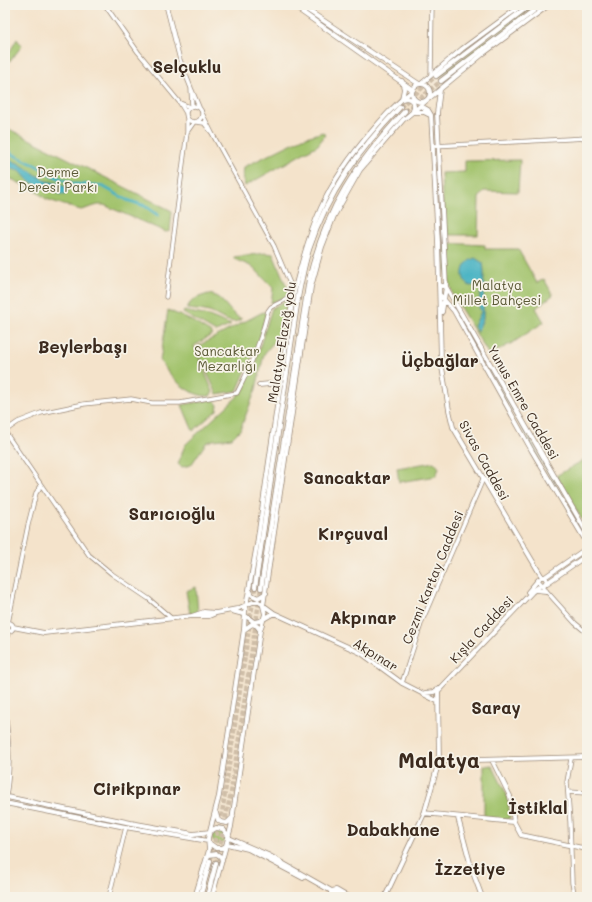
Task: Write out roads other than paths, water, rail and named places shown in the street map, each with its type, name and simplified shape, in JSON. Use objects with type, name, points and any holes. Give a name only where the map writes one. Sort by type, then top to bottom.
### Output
[{"type":"highway","points":[[436,76],[530,5]]},
{"type":"highway","points":[[441,81],[541,5]]},
{"type":"highway","name":"Malatya-Elazığ yolu","points":[[253,588],[298,297],[309,250],[327,204],[343,177],[362,149],[387,121],[400,102]]},
{"type":"highway","name":"Malatya-Elazığ yolu","points":[[261,588],[309,280],[322,233],[339,198],[358,166],[405,111]]},
{"type":"highway","points":[[200,897],[208,860]]},
{"type":"highway","points":[[207,897],[216,863]]},
{"type":"main road","points":[[292,5],[402,80],[412,90],[412,96],[417,102],[422,103],[430,96],[430,91],[427,86],[420,84],[300,5]]},
{"type":"main road","points":[[400,102],[412,90],[522,5]]},
{"type":"main road","points":[[263,606],[310,296],[317,263],[334,216],[360,170],[403,120],[484,53],[549,5]]},
{"type":"main road","points":[[400,102],[404,89],[402,80]]},
{"type":"main road","points":[[440,90],[437,113],[436,146],[441,318]]},
{"type":"main road","points":[[266,592],[258,598],[252,595],[294,294],[308,241],[324,199],[350,158],[391,108],[406,98],[412,100],[414,106],[412,113]]},
{"type":"main road","points":[[421,106],[428,110],[431,115],[436,146],[446,288],[441,318]]},
{"type":"main road","points":[[412,113],[424,112],[431,115]]},
{"type":"main road","points":[[439,285],[446,288]]},
{"type":"main road","name":"Yunus Emre Caddesi","points":[[446,288],[587,533]]},
{"type":"main road","name":"Yunus Emre Caddesi","points":[[440,295],[445,298],[454,311],[528,445],[587,544]]},
{"type":"main road","name":"Sivas Caddesi","points":[[441,318],[442,361],[448,410],[453,427],[547,583]]},
{"type":"main road","points":[[279,394],[286,379]]},
{"type":"main road","points":[[259,385],[281,383]]},
{"type":"main road","name":"Kışla Caddesi","points":[[438,690],[538,581],[587,548]]},
{"type":"main road","name":"Kışla Caddesi","points":[[438,690],[532,592],[587,555]]},
{"type":"main road","points":[[538,581],[541,585]]},
{"type":"main road","points":[[208,860],[209,842],[216,811],[246,617],[246,607],[253,588]]},
{"type":"main road","points":[[532,592],[539,589],[546,591]]},
{"type":"main road","points":[[13,627],[7,630],[7,623],[12,624],[13,627],[44,633],[192,616],[204,612],[230,611],[246,607],[253,602],[259,602],[263,606],[265,611],[260,631],[233,816],[229,838],[212,897]]},
{"type":"main road","name":"Akpınar","points":[[263,606],[274,613],[361,653],[402,683],[437,701]]},
{"type":"main road","points":[[230,611],[243,614],[254,622],[274,613]]},
{"type":"main road","points":[[244,629],[252,624],[258,626],[260,631]]},
{"type":"main road","points":[[423,693],[438,690]]},
{"type":"main road","points":[[438,690],[438,760]]},
{"type":"main road","points":[[384,897],[423,813],[438,760],[438,690]]},
{"type":"main road","points":[[438,760],[571,758],[587,756]]},
{"type":"main road","points":[[492,760],[587,756]]},
{"type":"main road","points":[[492,760],[510,796],[514,822],[521,835],[587,849]]},
{"type":"main road","points":[[338,897],[332,894],[268,858],[248,849],[227,845],[222,848],[216,848],[209,842],[5,803],[6,795],[131,823],[193,834],[211,832],[216,828],[223,829],[227,832],[229,838],[268,855],[332,894],[342,897]]},
{"type":"main road","points":[[216,811],[218,820],[221,822],[227,823],[233,816]]},
{"type":"main road","points":[[423,813],[458,818],[514,822]]},
{"type":"main road","points":[[458,818],[472,870],[482,897]]},
{"type":"main road","points":[[195,897],[209,855],[217,854],[221,857],[222,862]]},
{"type":"main road","points":[[332,894],[336,890],[348,897]]},
{"type":"street","points":[[105,5],[138,52],[186,112],[186,132],[166,297]]},
{"type":"street","points":[[166,5],[180,60],[199,107],[274,246],[294,294],[271,307],[268,311],[261,342],[237,393],[180,403],[152,403],[131,399],[84,404],[41,413],[18,422],[5,431],[89,555],[112,574],[149,598],[171,618]]},
{"type":"street","points":[[431,75],[432,5]]},
{"type":"street","points":[[186,112],[191,106],[191,88]]},
{"type":"street","points":[[180,103],[199,107]]},
{"type":"street","points":[[186,132],[194,122],[199,120],[202,113]]},
{"type":"street","points":[[186,118],[194,122],[204,124],[212,133]]},
{"type":"street","points":[[436,146],[587,138]]},
{"type":"street","name":"Cezmi Kartay Caddesi","points":[[402,683],[422,620],[483,479]]},
{"type":"street","points":[[7,623],[26,531],[34,500],[41,486]]},
{"type":"street","points":[[541,585],[575,623],[587,633]]},
{"type":"street","points":[[5,653],[7,630]]},
{"type":"street","points":[[5,712],[10,760],[10,775],[6,795]]},
{"type":"street","points":[[571,758],[567,782],[572,883],[576,897]]},
{"type":"street","points":[[5,773],[10,760]]},
{"type":"street","points":[[568,792],[587,793]]},
{"type":"street","points":[[109,897],[125,827],[131,823]]},
{"type":"water","points":[[6,159],[18,163],[46,181],[58,183],[67,188],[68,192],[65,195],[59,194],[52,188],[39,186],[29,181],[20,171],[12,169],[6,165]]},
{"type":"water","points":[[475,258],[483,263],[484,271],[483,319],[477,332],[474,326],[481,312],[478,304],[482,289],[479,285],[470,286],[466,283],[463,275],[463,270],[467,263]]},
{"type":"waterway","points":[[5,147],[12,154],[41,168],[49,174],[74,184],[102,186],[127,200],[145,206],[158,215]]},
{"type":"waterway","points":[[489,369],[587,539]]},
{"type":"tunnel","points":[[400,107],[436,76]]},
{"type":"tunnel","points":[[405,111],[441,81]]},
{"type":"tunnel","points":[[210,861],[222,813],[255,587]]},
{"type":"tunnel","points":[[216,863],[231,793],[261,588]]},
{"type":"district","name":"Selçuklu","points":[[187,66]]},
{"type":"district","name":"Beylerbaşı","points":[[83,346]]},
{"type":"district","name":"Üçbağlar","points":[[440,360]]},
{"type":"district","name":"Sancaktar","points":[[347,477]]},
{"type":"district","name":"Sarıcıoğlu","points":[[172,513]]},
{"type":"district","name":"Kırçuval","points":[[353,533]]},
{"type":"district","name":"Akpınar","points":[[363,617]]},
{"type":"district","name":"Saray","points":[[496,707]]},
{"type":"district","name":"Malatya","points":[[439,759]]},
{"type":"district","name":"Cirikpınar","points":[[137,788]]},
{"type":"district","name":"İstiklal","points":[[538,807]]},
{"type":"district","name":"Dabakhane","points":[[393,829]]},
{"type":"district","name":"İzzetiye","points":[[470,868]]},
{"type":"park label","name":"Derme Deresi Parkı","points":[[58,178]]},
{"type":"park label","name":"Malatya Millet Bahçesi","points":[[497,292]]},
{"type":"park label","name":"Sancaktar Mezarlığı","points":[[227,358]]}]
